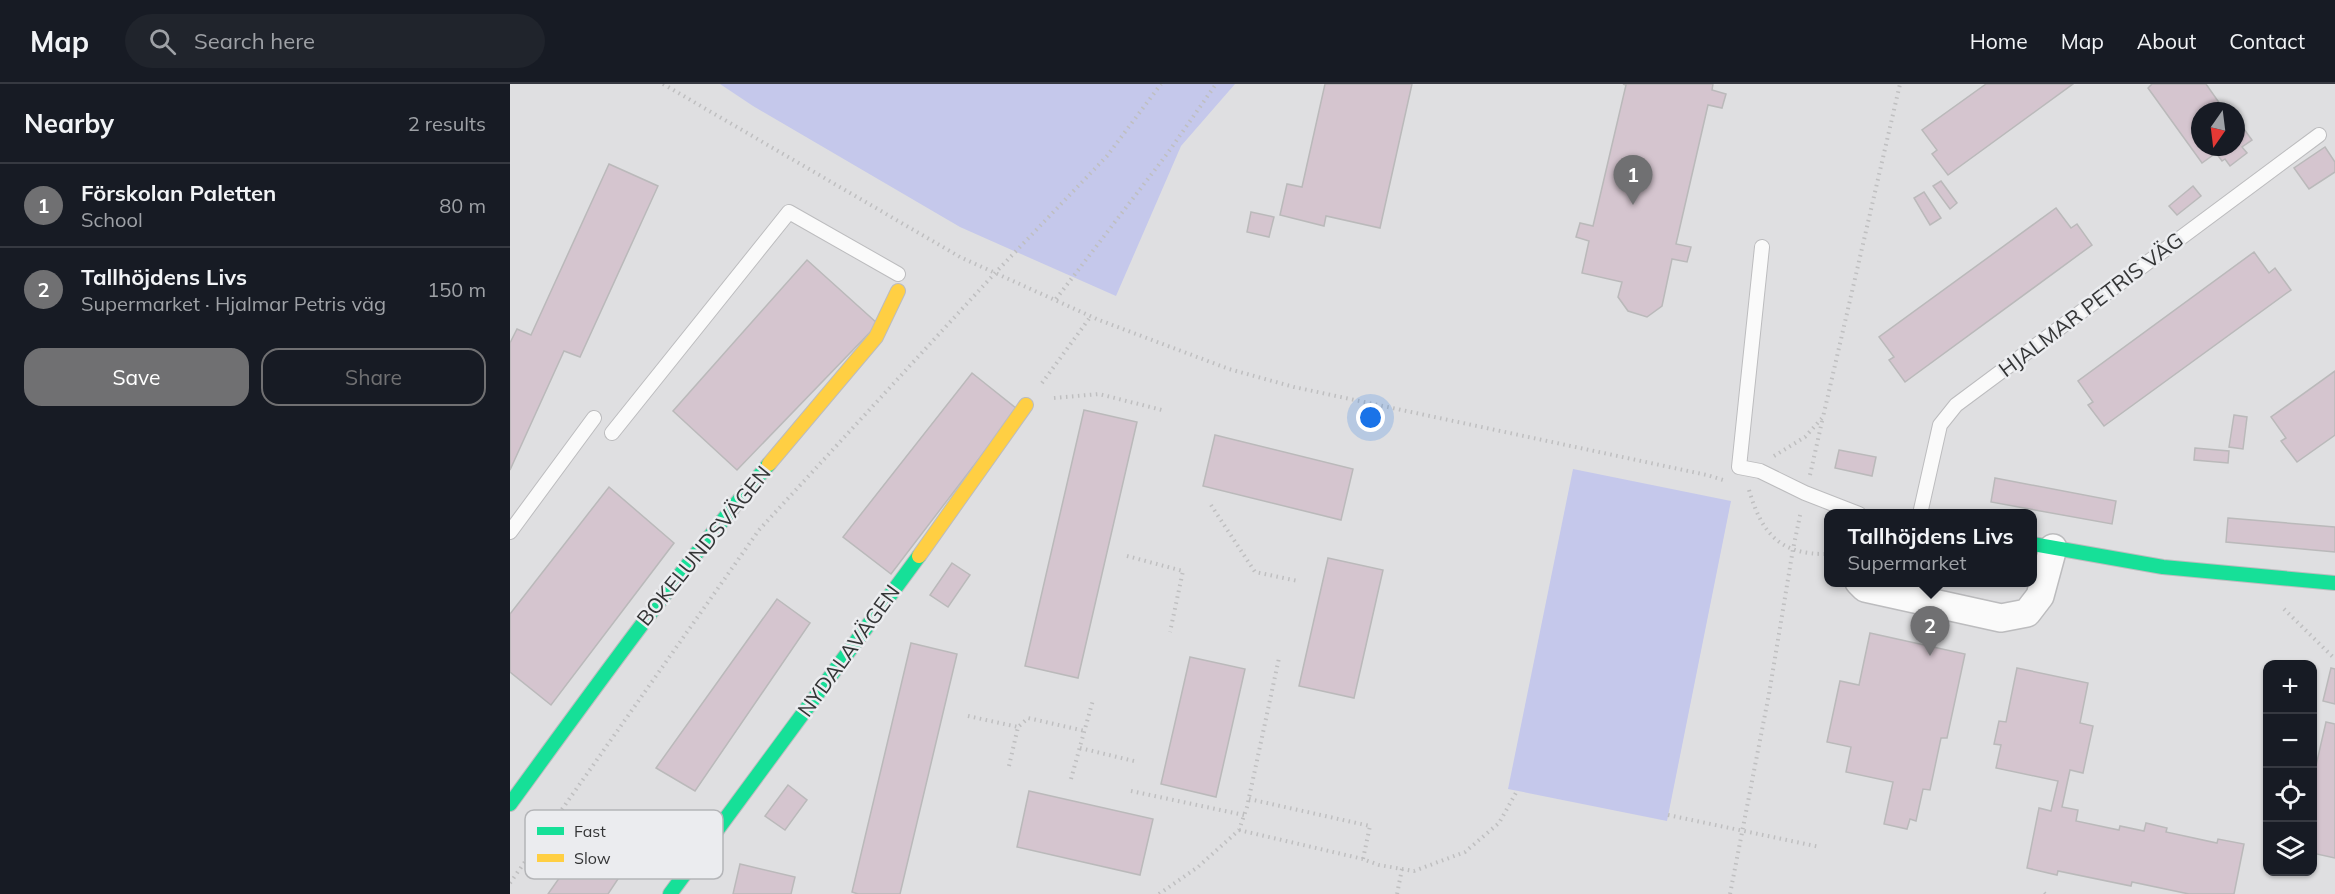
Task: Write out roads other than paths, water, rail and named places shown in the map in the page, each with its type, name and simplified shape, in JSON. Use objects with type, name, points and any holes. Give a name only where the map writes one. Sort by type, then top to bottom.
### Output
[{"type":"street","name":"BOKELUNDSVÄGEN","points":[[510,804],[627,643],[721,521],[876,337],[898,291]]},
{"type":"street","name":"NYDALAVÄGEN","points":[[723,822],[963,496],[1026,405]]},
{"type":"street","points":[[1864,587],[2001,618],[2027,613],[2040,596],[2043,546],[2163,567],[2335,583]]},
{"type":"street","name":"NYDALAVÄGEN","points":[[670,894],[681,879]]},
{"type":"lane","name":"HJALMAR PETRIS VÄG","points":[[1921,509],[1940,425],[1956,405],[2319,135]]},
{"type":"lane","points":[[612,433],[789,212],[898,274]]},
{"type":"lane","points":[[1762,247],[1739,467],[1760,471],[1805,493],[1848,509]]},
{"type":"lane","points":[[510,532],[594,418]]},
{"type":"place","name":"Förskolan Paletten","points":[[1633,205]]},
{"type":"place","name":"Tallhöjdens Livs","points":[[1930,656]]}]
